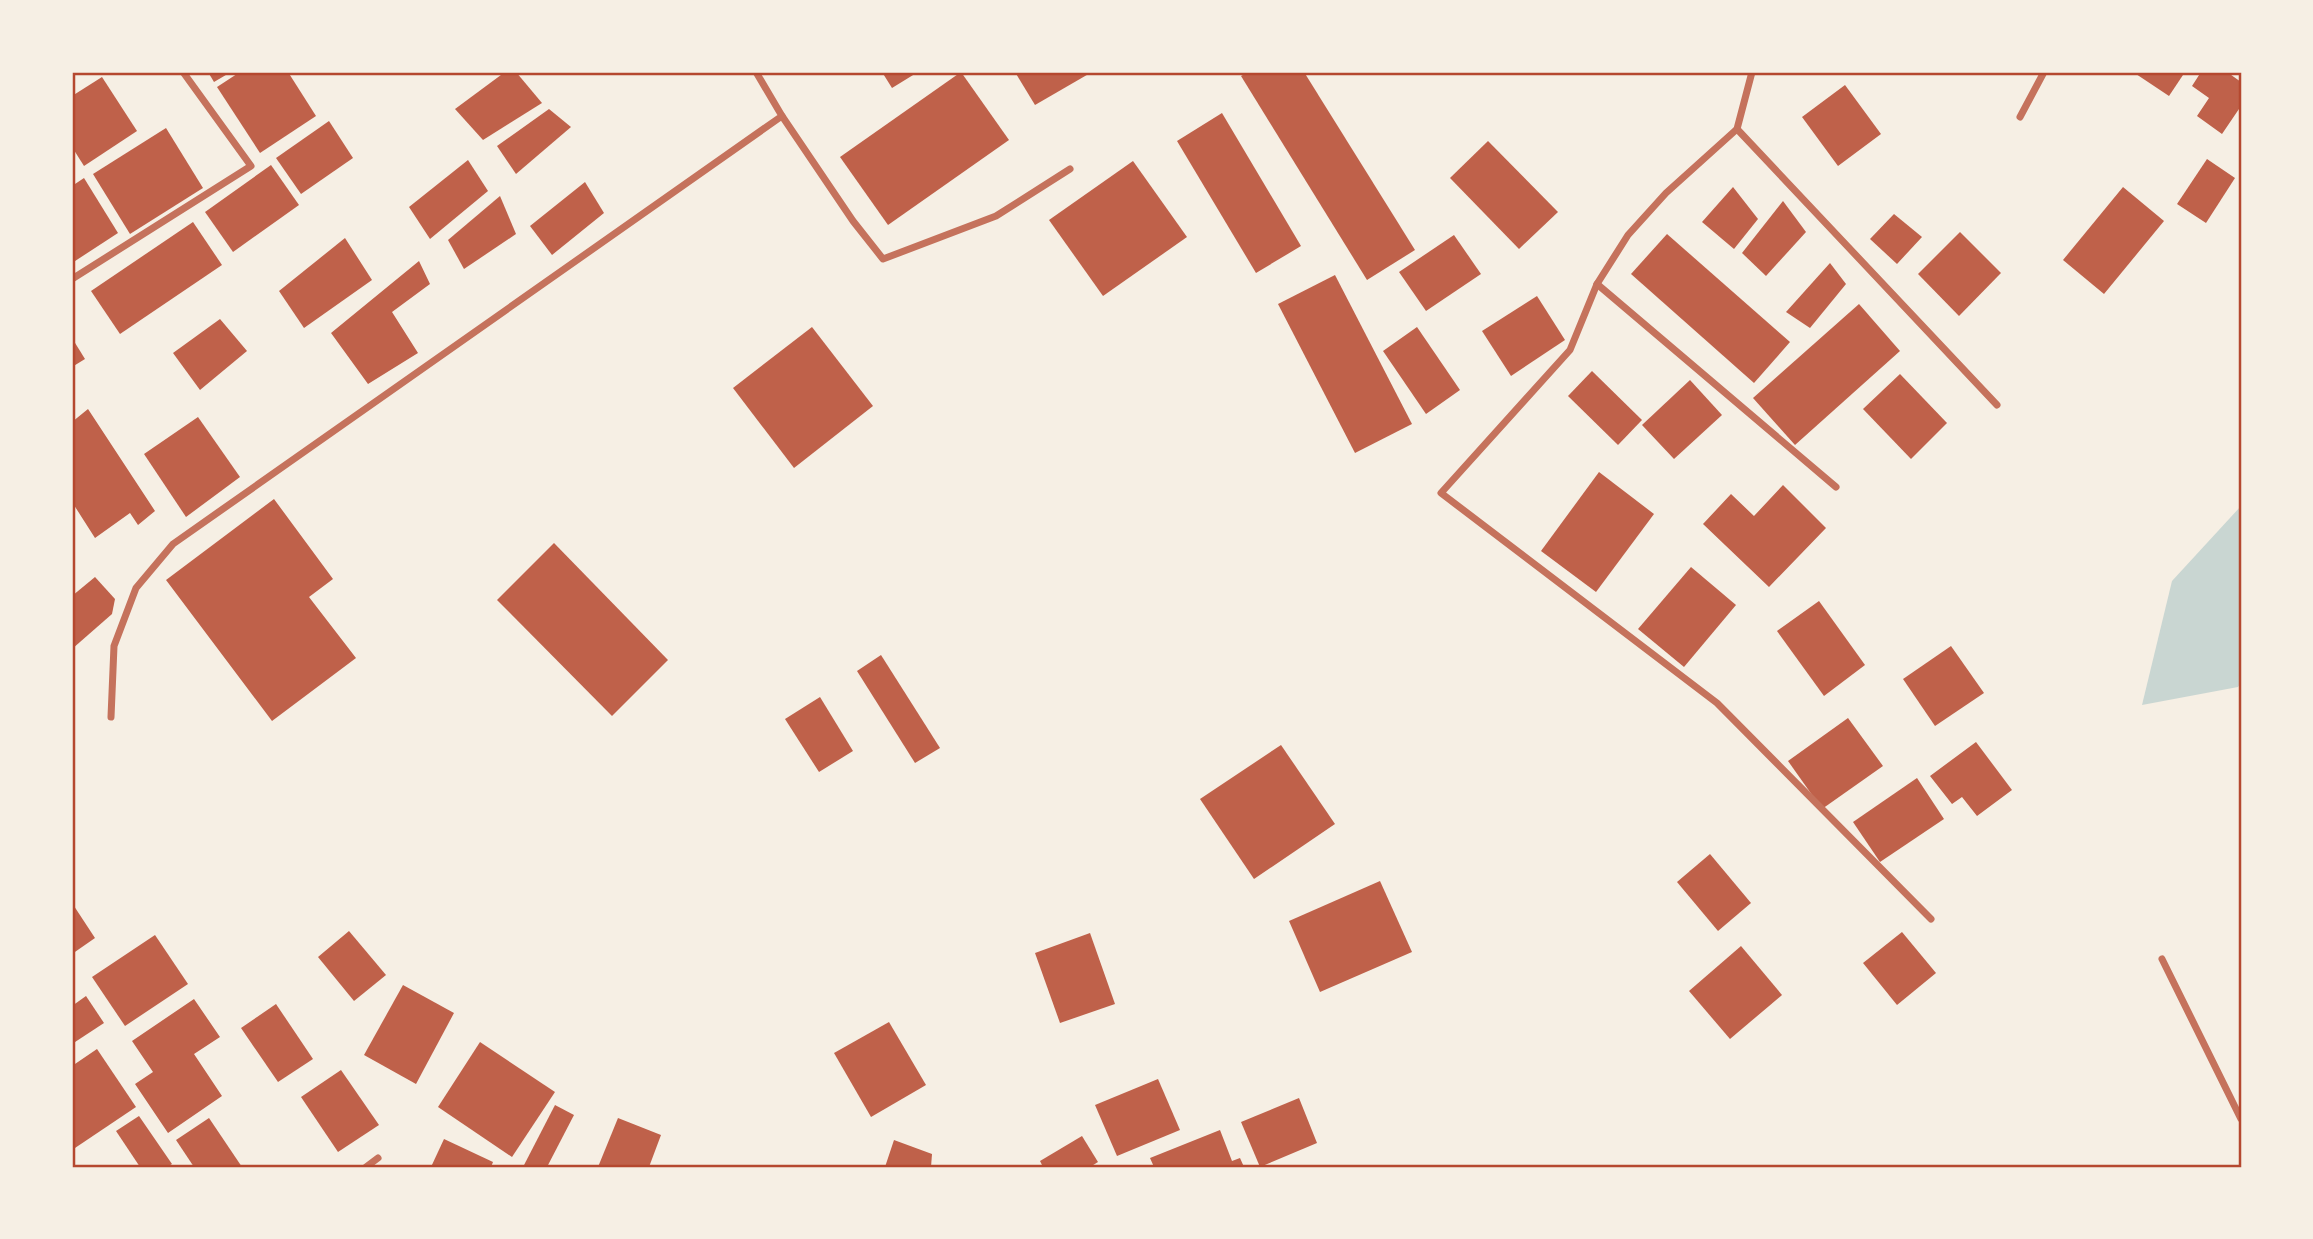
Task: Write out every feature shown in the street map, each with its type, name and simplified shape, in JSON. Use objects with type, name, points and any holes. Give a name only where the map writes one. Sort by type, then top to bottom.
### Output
[{"type":"street","points":[[72,279],[251,166],[183,72]]},
{"type":"street","points":[[756,72],[782,116],[853,221],[883,259],[996,216],[1070,169]]},
{"type":"street","points":[[1752,72],[1737,129],[1666,193],[1628,234],[1597,284],[1570,350],[1441,493],[1717,703],[1931,919]]},
{"type":"street","points":[[2020,117],[2044,72]]},
{"type":"street","points":[[111,717],[114,646],[136,588],[173,544],[782,116]]},
{"type":"street","points":[[1737,129],[1997,405]]},
{"type":"street","points":[[1597,284],[1836,486]]},
{"type":"street","points":[[2162,959],[2241,1119]]},
{"type":"street","points":[[366,1167],[378,1158]]},
{"type":"shaded area","points":[[2241,506],[2241,682],[2238,687],[2142,705],[2172,581]]},
{"type":"building","points":[[208,72],[231,72],[214,82]]},
{"type":"building","points":[[240,72],[288,72],[316,116],[260,153],[217,87]]},
{"type":"building","points":[[505,72],[516,72],[542,103],[483,140],[455,109]]},
{"type":"building","points":[[882,72],[918,72],[892,88]]},
{"type":"building","points":[[961,72],[1009,140],[888,225],[840,157]]},
{"type":"building","points":[[1015,72],[1092,72],[1035,105]]},
{"type":"building","points":[[1248,72],[1304,72],[1415,250],[1367,280],[1241,76]]},
{"type":"building","points":[[2185,72],[2169,96],[2136,74]]},
{"type":"building","points":[[2201,72],[2227,72],[2241,82],[2241,106],[2222,134],[2197,116],[2209,98],[2192,86]]},
{"type":"building","points":[[102,77],[137,131],[84,166],[72,147],[72,96]]},
{"type":"building","points":[[1845,85],[1881,134],[1838,166],[1802,117]]},
{"type":"building","points":[[549,109],[571,127],[516,174],[497,146]]},
{"type":"building","points":[[1222,113],[1301,246],[1256,273],[1177,141]]},
{"type":"building","points":[[329,121],[353,158],[301,194],[276,158]]},
{"type":"building","points":[[166,128],[203,188],[130,234],[93,174]]},
{"type":"building","points":[[1488,141],[1558,212],[1519,249],[1450,178]]},
{"type":"building","points":[[2207,159],[2235,178],[2206,223],[2177,204]]},
{"type":"building","points":[[468,160],[488,191],[430,239],[409,207]]},
{"type":"building","points":[[1133,161],[1187,237],[1103,296],[1049,220]]},
{"type":"building","points":[[271,165],[299,205],[233,252],[205,212]]},
{"type":"building","points":[[84,178],[118,233],[72,263],[72,186]]},
{"type":"building","points":[[585,182],[604,213],[552,255],[530,226]]},
{"type":"building","points":[[1733,187],[1758,219],[1734,249],[1702,222]]},
{"type":"building","points":[[2123,187],[2164,221],[2104,294],[2063,260]]},
{"type":"building","points":[[500,196],[516,234],[464,269],[448,240]]},
{"type":"building","points":[[1783,201],[1806,232],[1766,276],[1742,253]]},
{"type":"building","points":[[1894,214],[1922,237],[1897,264],[1870,239]]},
{"type":"building","points":[[193,222],[222,265],[120,334],[91,291]]},
{"type":"building","points":[[1960,232],[2001,273],[1959,316],[1918,274]]},
{"type":"building","points":[[1667,234],[1790,342],[1754,383],[1631,274]]},
{"type":"building","points":[[1454,235],[1481,274],[1426,311],[1399,272]]},
{"type":"building","points":[[345,238],[372,280],[304,328],[279,291]]},
{"type":"building","points":[[419,261],[430,284],[392,312],[418,353],[368,384],[331,333]]},
{"type":"building","points":[[1830,263],[1846,284],[1810,328],[1786,312]]},
{"type":"building","points":[[1335,275],[1412,424],[1355,453],[1278,304]]},
{"type":"building","points":[[1537,296],[1565,340],[1511,376],[1482,331]]},
{"type":"building","points":[[1859,304],[1900,351],[1795,445],[1753,398]]},
{"type":"building","points":[[220,319],[247,351],[200,390],[173,353]]},
{"type":"building","points":[[812,327],[873,406],[794,468],[733,388]]},
{"type":"building","points":[[1417,327],[1460,390],[1426,414],[1383,351]]},
{"type":"building","points":[[72,338],[85,359],[72,367]]},
{"type":"building","points":[[1592,371],[1642,420],[1618,445],[1568,396]]},
{"type":"building","points":[[1900,374],[1947,423],[1911,459],[1863,409]]},
{"type":"building","points":[[1690,380],[1722,415],[1674,459],[1642,425]]},
{"type":"building","points":[[88,409],[155,511],[138,525],[130,513],[95,538],[72,502],[72,422]]},
{"type":"building","points":[[198,417],[240,477],[186,517],[144,454]]},
{"type":"building","points":[[1599,472],[1654,514],[1596,592],[1541,551]]},
{"type":"building","points":[[1783,485],[1826,528],[1769,587],[1703,524],[1731,494],[1754,516]]},
{"type":"building","points":[[274,499],[333,579],[309,597],[356,658],[272,721],[166,580]]},
{"type":"building","points":[[554,543],[668,660],[612,716],[497,600]]},
{"type":"building","points":[[1691,567],[1736,605],[1684,667],[1638,629]]},
{"type":"building","points":[[95,577],[115,599],[112,614],[72,649],[72,596]]},
{"type":"building","points":[[1819,601],[1865,665],[1824,696],[1777,631]]},
{"type":"building","points":[[1951,646],[1984,693],[1935,726],[1903,679]]},
{"type":"building","points":[[881,655],[940,748],[915,763],[857,671]]},
{"type":"building","points":[[820,697],[853,751],[819,772],[785,719]]},
{"type":"building","points":[[1848,718],[1883,766],[1822,809],[1788,761]]},
{"type":"building","points":[[1976,742],[2012,790],[1977,816],[1962,797],[1952,804],[1930,776]]},
{"type":"building","points":[[1281,745],[1335,824],[1254,879],[1200,799]]},
{"type":"building","points":[[1917,778],[1944,819],[1880,862],[1853,822]]},
{"type":"building","points":[[1710,854],[1751,903],[1718,931],[1677,882]]},
{"type":"building","points":[[1380,881],[1412,952],[1320,992],[1289,921]]},
{"type":"building","points":[[72,903],[95,938],[72,954]]},
{"type":"building","points":[[349,931],[386,975],[354,1001],[318,957]]},
{"type":"building","points":[[1902,932],[1936,973],[1897,1005],[1863,963]]},
{"type":"building","points":[[1090,933],[1115,1004],[1060,1023],[1035,953]]},
{"type":"building","points":[[155,935],[188,984],[125,1026],[92,977]]},
{"type":"building","points":[[1741,946],[1782,995],[1730,1039],[1689,991]]},
{"type":"building","points":[[403,985],[454,1013],[416,1084],[364,1055]]},
{"type":"building","points":[[86,996],[104,1023],[72,1044],[72,1006]]},
{"type":"building","points":[[194,999],[220,1037],[194,1054],[222,1096],[168,1133],[135,1084],[153,1072],[132,1041]]},
{"type":"building","points":[[276,1004],[313,1059],[278,1082],[241,1028]]},
{"type":"building","points":[[889,1022],[926,1085],[871,1117],[834,1053]]},
{"type":"building","points":[[480,1042],[555,1092],[512,1157],[438,1107]]},
{"type":"building","points":[[97,1049],[136,1107],[72,1150],[72,1066]]},
{"type":"building","points":[[341,1070],[379,1125],[338,1152],[301,1097]]},
{"type":"building","points":[[1158,1079],[1180,1130],[1117,1156],[1095,1105]]},
{"type":"building","points":[[1299,1098],[1317,1143],[1260,1167],[1241,1122]]},
{"type":"building","points":[[555,1105],[574,1115],[547,1167],[523,1167]]},
{"type":"building","points":[[139,1116],[172,1164],[167,1167],[140,1167],[116,1131]]},
{"type":"building","points":[[209,1118],[242,1167],[194,1167],[176,1140]]},
{"type":"building","points":[[618,1118],[661,1135],[649,1167],[598,1167]]},
{"type":"building","points":[[1220,1130],[1232,1161],[1240,1158],[1244,1167],[1154,1167],[1150,1158]]},
{"type":"building","points":[[1082,1136],[1098,1162],[1090,1167],[1043,1167],[1040,1161]]},
{"type":"building","points":[[444,1139],[493,1162],[491,1167],[431,1167]]},
{"type":"building","points":[[894,1140],[932,1154],[931,1167],[885,1167]]}]
